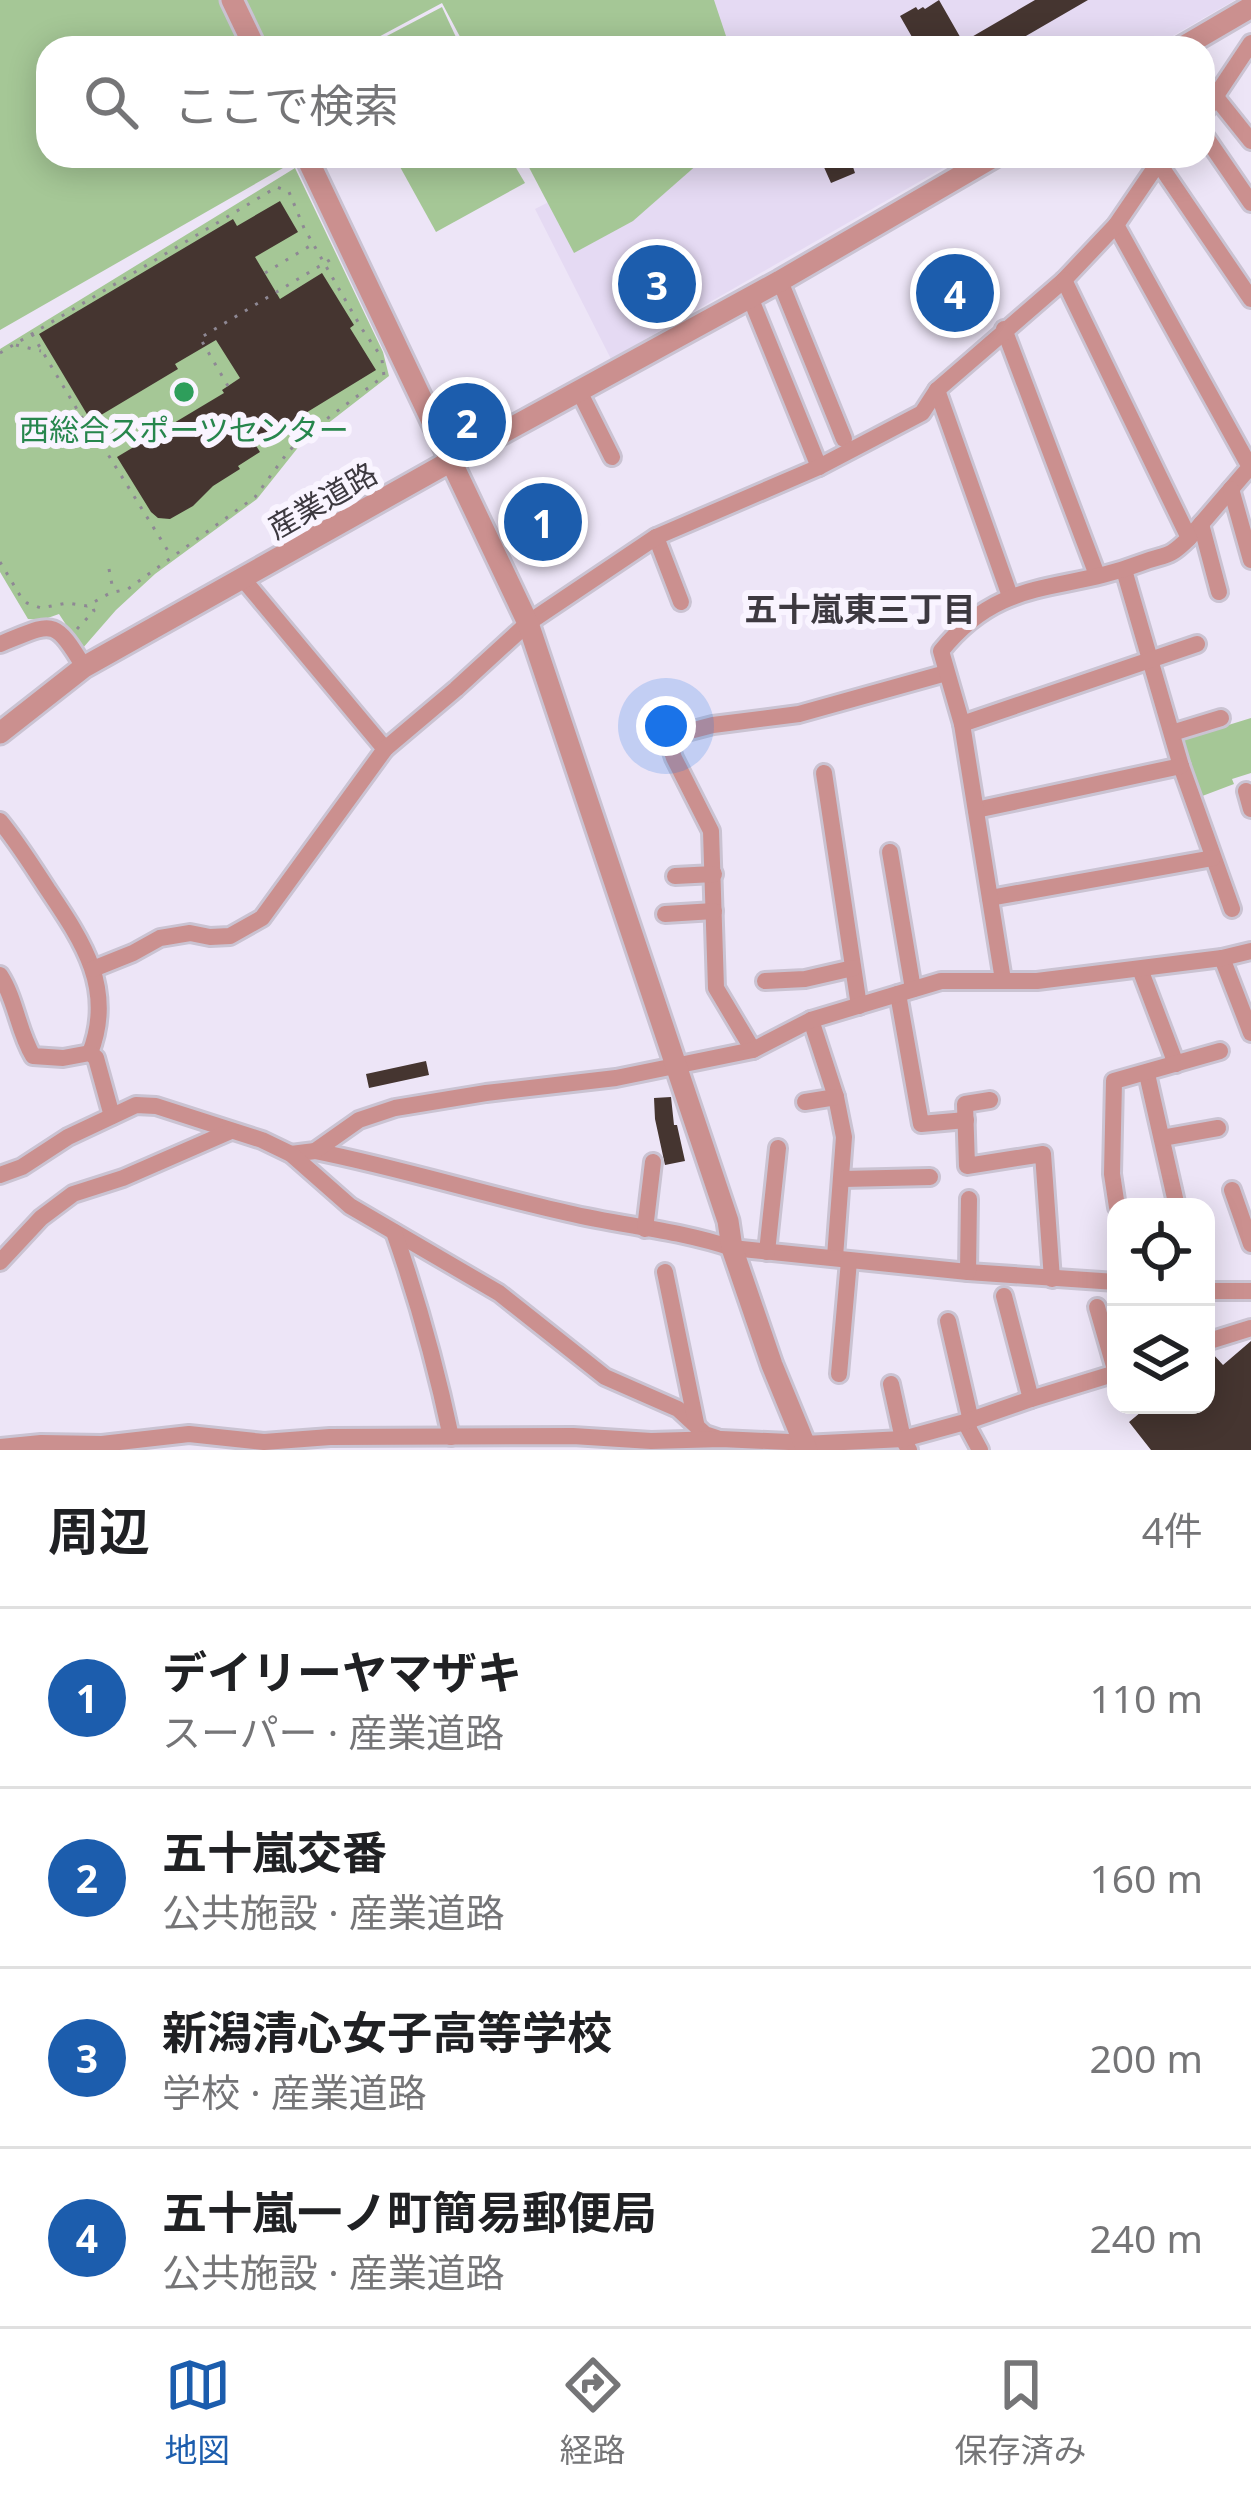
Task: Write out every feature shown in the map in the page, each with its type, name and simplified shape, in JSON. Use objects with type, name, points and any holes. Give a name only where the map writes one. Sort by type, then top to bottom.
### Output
[{"type":"street","points":[[232,0],[249,36]]},
{"type":"street","points":[[1202,36],[1251,8]]},
{"type":"street","points":[[1248,55],[1215,96],[1251,141]]},
{"type":"street","points":[[1215,150],[1251,202]]},
{"type":"street","points":[[312,168],[528,622],[728,1222],[732,1248],[806,1447]]},
{"type":"street","name":"産業道路","points":[[0,733],[84,667],[974,168]]},
{"type":"street","points":[[93,969],[160,938],[190,933],[230,936],[262,918],[385,749],[528,622],[656,537],[819,467],[922,413],[937,389],[1064,280],[1116,224],[1154,168]]},
{"type":"street","points":[[1166,168],[1251,299]]},
{"type":"street","points":[[1003,980],[962,724],[941,651],[972,618],[1010,596],[1171,556],[1251,467],[1116,224]]},
{"type":"street","points":[[1064,280],[1195,531],[1219,592]]},
{"type":"street","points":[[780,281],[844,439]]},
{"type":"street","points":[[749,297],[819,467]]},
{"type":"street","points":[[1004,329],[1097,575]]},
{"type":"street","points":[[937,389],[1010,596]]},
{"type":"street","points":[[579,391],[612,457]]},
{"type":"street","points":[[1232,489],[1251,560]]},
{"type":"street","points":[[656,537],[681,602]]},
{"type":"street","points":[[1124,570],[1181,766],[1232,909]]},
{"type":"street","points":[[243,579],[385,749]]},
{"type":"street","points":[[0,644],[50,627],[66,636],[84,667]]},
{"type":"street","points":[[962,724],[1197,644]]},
{"type":"street","points":[[667,737],[713,725],[799,714],[946,673]]},
{"type":"street","points":[[651,715],[667,737],[711,831],[716,988],[753,1050]]},
{"type":"street","points":[[1172,734],[1221,718]]},
{"type":"street","points":[[976,810],[1181,766]]},
{"type":"street","points":[[824,773],[859,1006]]},
{"type":"street","points":[[0,821],[72,926],[93,969],[100,1004],[90,1053]]},
{"type":"street","points":[[890,852],[921,1124],[966,1120]]},
{"type":"street","points":[[990,898],[1213,857]]},
{"type":"street","points":[[675,877],[714,874]]},
{"type":"street","points":[[665,914],[714,911]]},
{"type":"street","points":[[315,1151],[359,1120],[395,1108],[616,1078],[753,1050],[811,1020],[940,981],[1037,981],[1251,951]]},
{"type":"street","points":[[1222,958],[1251,1033]]},
{"type":"street","points":[[765,981],[805,979],[854,968]]},
{"type":"street","points":[[1140,969],[1176,1064]]},
{"type":"street","points":[[0,975],[10,990],[33,1056],[90,1053],[96,1058],[112,1115]]},
{"type":"street","points":[[811,1020],[844,1137],[839,1373]]},
{"type":"street","points":[[1116,1198],[1114,1081],[1220,1052]]},
{"type":"street","points":[[1147,1074],[1175,1198]]},
{"type":"street","points":[[805,1102],[836,1097]]},
{"type":"street","points":[[990,1100],[965,1104],[967,1166],[1043,1154],[1052,1279]]},
{"type":"street","points":[[0,1175],[136,1106],[156,1106],[279,1146],[350,1206],[500,1293],[605,1377],[678,1409],[721,1444]]},
{"type":"street","points":[[1162,1138],[1218,1128]]},
{"type":"street","points":[[0,1262],[41,1218],[73,1194],[232,1131]]},
{"type":"street","points":[[767,1252],[778,1148]]},
{"type":"street","points":[[291,1154],[315,1151],[392,1167],[478,1193],[698,1236],[732,1248],[1107,1282]]},
{"type":"street","points":[[645,1229],[652,1162]]},
{"type":"street","points":[[843,1179],[930,1177]]},
{"type":"street","points":[[1232,1190],[1251,1244]]},
{"type":"street","points":[[968,1272],[969,1199]]},
{"type":"street","points":[[393,1231],[424,1318],[451,1436]]},
{"type":"street","points":[[665,1272],[695,1423]]},
{"type":"street","points":[[1215,1291],[1251,1291]]},
{"type":"street","points":[[1004,1296],[1031,1399]]},
{"type":"street","points":[[1097,1307],[1107,1342]]},
{"type":"street","points":[[948,1322],[968,1421],[980,1450]]},
{"type":"street","points":[[1215,1339],[1251,1328]]},
{"type":"street","points":[[0,1448],[189,1434],[265,1446],[330,1437],[451,1436],[574,1436],[806,1447],[906,1444],[1107,1376]]},
{"type":"street","points":[[890,1384],[906,1444]]},
{"type":"path","points":[[0,353],[269,189],[281,187],[289,192],[313,244],[380,353],[384,376],[304,436],[255,497],[128,589],[92,605],[41,608],[27,603],[0,562]]},
{"type":"path","points":[[265,273],[313,244]]},
{"type":"path","points":[[228,386],[200,338],[325,262]]},
{"type":"path","points":[[32,333],[171,556]]},
{"type":"path","points":[[14,345],[43,352]]},
{"type":"path","points":[[109,569],[113,592]]},
{"type":"path","points":[[66,636],[86,622],[94,611],[92,605]]},
{"type":"shaded area","points":[[634,0],[1235,0],[1173,36],[623,36]]},
{"type":"shaded area","points":[[600,168],[943,168],[611,359],[535,209],[598,177]]},
{"type":"green space","points":[[0,0],[714,0],[726,36],[460,36],[442,3],[380,36],[36,36],[36,168],[283,168],[0,330]]},
{"type":"green space","points":[[442,7],[455,36],[387,36]]},
{"type":"green space","name":"西総合スポーツセンター","points":[[295,168],[383,352],[389,376],[300,445],[257,499],[155,574],[82,649],[59,614],[28,619],[0,572],[0,349]]},
{"type":"green space","points":[[401,168],[516,168],[525,183],[436,232]]},
{"type":"green space","points":[[529,168],[693,168],[633,221],[574,253]]},
{"type":"green space","points":[[1251,718],[1251,773],[1197,798],[1180,740]]},
{"type":"building","points":[[939,0],[960,36],[911,36],[900,16],[916,7],[925,9]]},
{"type":"building","points":[[1035,0],[1088,0],[1026,36],[973,36]]},
{"type":"building","points":[[824,168],[853,168],[855,173],[831,183]]},
{"type":"building","points":[[280,201],[298,232],[255,257],[280,299],[322,273],[376,370],[255,444],[260,452],[193,506],[170,519],[158,518],[117,457],[224,393],[240,378],[216,340],[175,364],[178,369],[91,421],[39,334],[233,219],[237,226]]},
{"type":"building","points":[[547,500],[562,528],[539,540],[523,515]]},
{"type":"building","points":[[426,1061],[429,1075],[369,1088],[366,1074]]},
{"type":"building","points":[[671,1097],[685,1161],[665,1165],[654,1098]]},
{"type":"building","points":[[1251,1341],[1251,1450],[1151,1450],[1129,1422],[1139,1414],[1215,1414],[1215,1356],[1223,1365]]},
{"type":"place","name":"新潟清心女子高等学校","points":[[657,284]]},
{"type":"place","name":"五十嵐一ノ町簡易郵便局","points":[[955,293]]},
{"type":"place","name":"西総合スポーツセンター","points":[[184,392]]},
{"type":"place","name":"五十嵐交番","points":[[467,422]]},
{"type":"place","name":"デイリーヤマザキ","points":[[543,522]]},
{"type":"district","name":"五十嵐東三丁目","points":[[860,608]]}]
